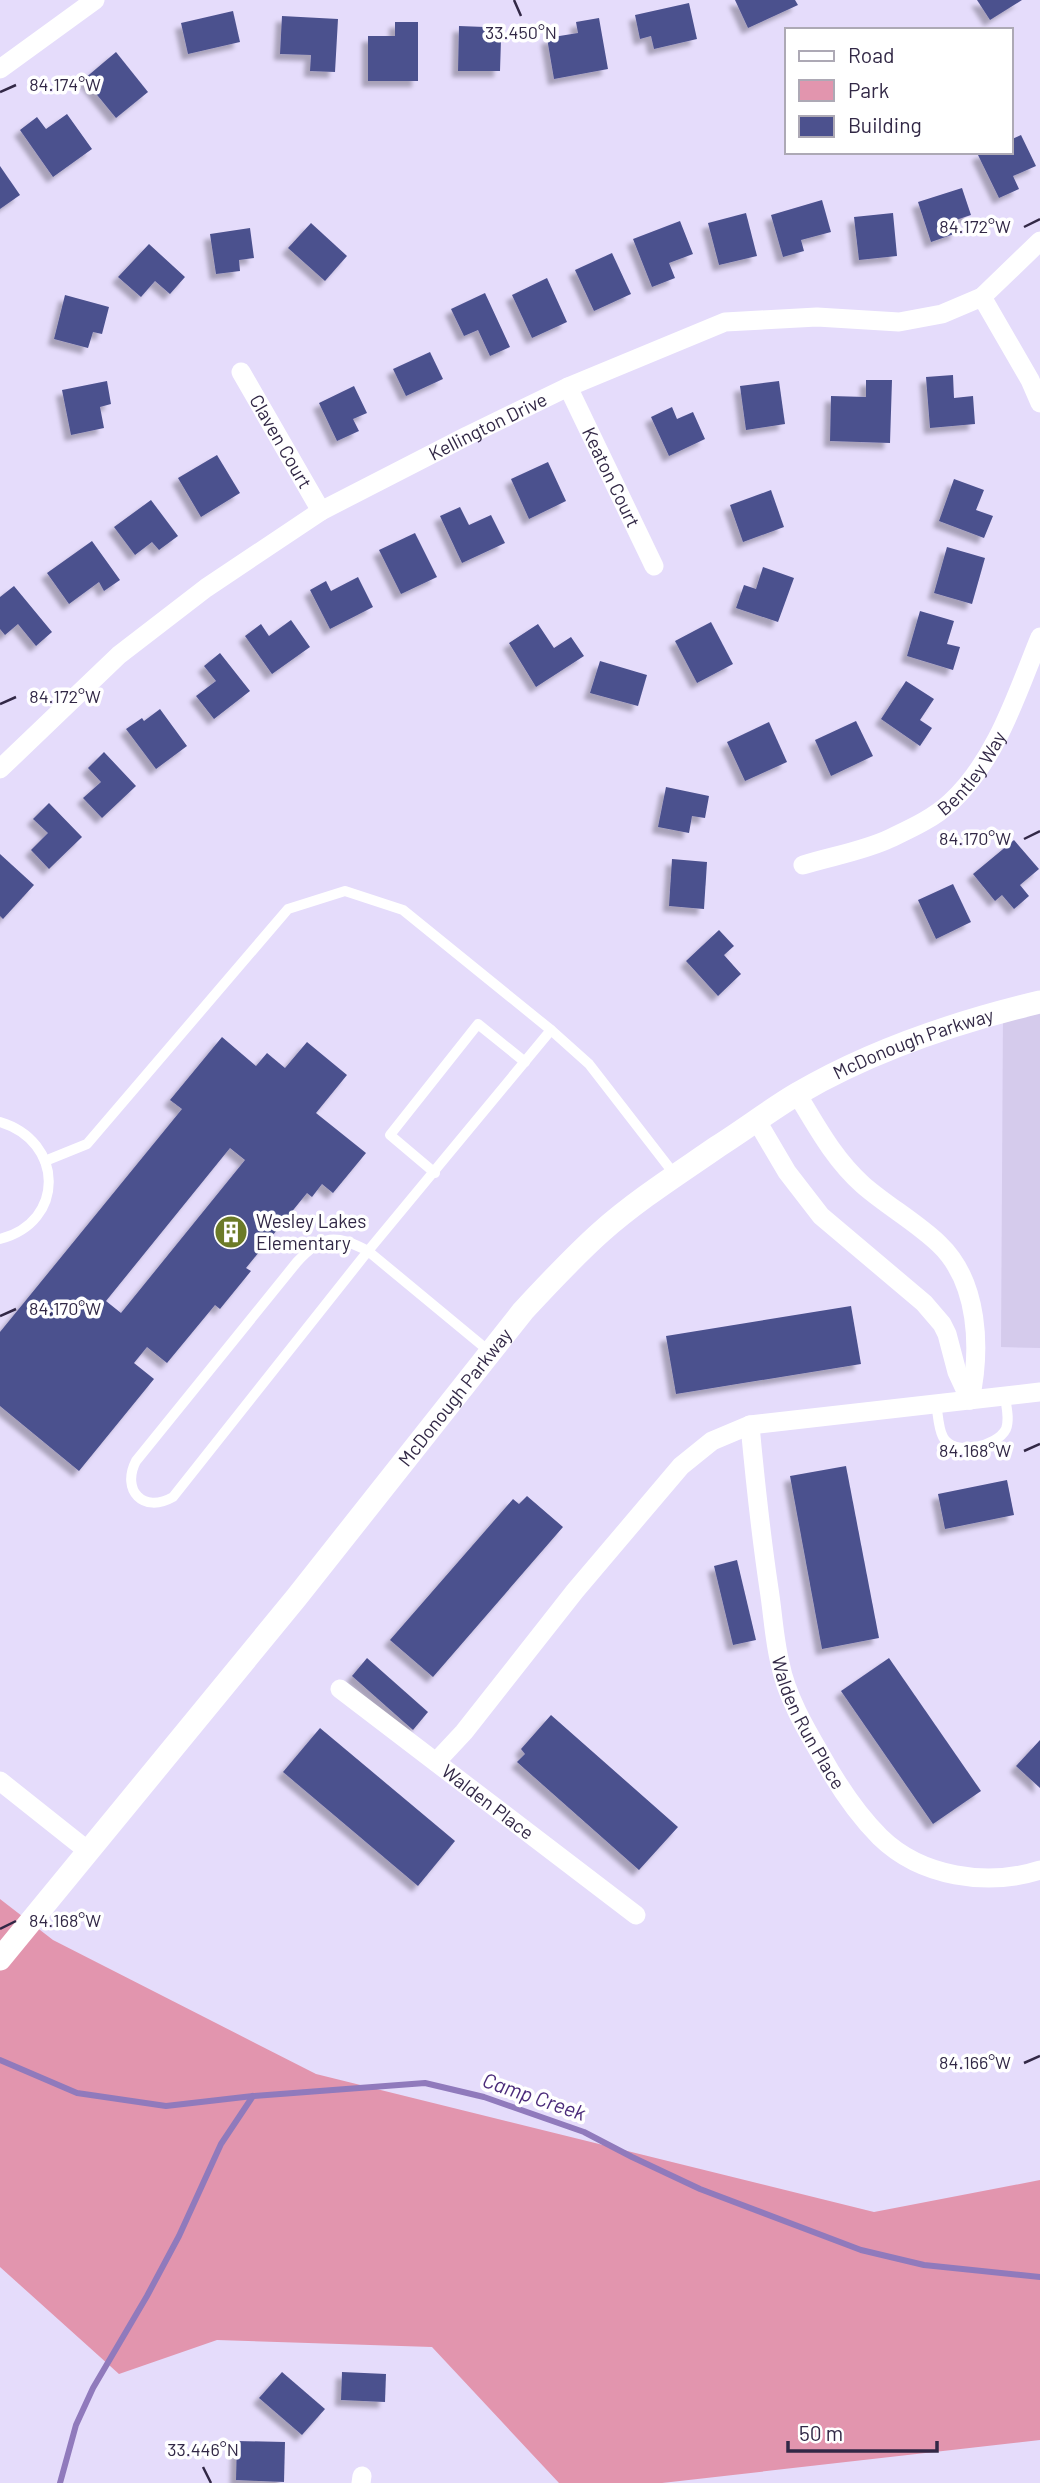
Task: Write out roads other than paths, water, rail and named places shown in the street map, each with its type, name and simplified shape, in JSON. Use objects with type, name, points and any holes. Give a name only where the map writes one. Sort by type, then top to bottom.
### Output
[{"type":"street","points":[[0,69],[94,0]]},
{"type":"street","name":"Kellington Drive","points":[[0,769],[119,655],[206,588],[321,511],[568,387],[724,322],[817,317],[899,322],[942,314],[982,297],[1040,242]]},
{"type":"street","points":[[982,297],[1040,402]]},
{"type":"street","name":"Claven Court","points":[[241,372],[321,511]]},
{"type":"street","name":"Keaton Court","points":[[568,387],[654,566]]},
{"type":"street","name":"Bentley Way","points":[[803,865],[888,839],[928,819],[952,801],[980,766],[1003,727],[1040,637]]},
{"type":"street","name":"McDonough Parkway","points":[[0,1959],[296,1598],[490,1352],[558,1272],[603,1230],[675,1175],[797,1094],[910,1040],[990,1014],[1040,1002]]},
{"type":"street","points":[[797,1094],[838,1160],[862,1184],[934,1238],[950,1255],[968,1288],[974,1331],[976,1371],[970,1399]]},
{"type":"street","points":[[757,1121],[787,1172],[812,1206],[833,1227],[924,1303],[942,1324],[957,1372],[970,1399]]},
{"type":"street","points":[[948,1338],[974,1331]]},
{"type":"street","points":[[436,1762],[464,1732],[575,1591],[681,1466],[712,1441],[750,1425],[1040,1392]]},
{"type":"street","name":"Walden Run Place","points":[[750,1425],[758,1512],[780,1665],[806,1729],[836,1781],[880,1837],[896,1850],[921,1863],[946,1872],[983,1878],[1009,1877],[1040,1870]]},
{"type":"street","name":"Walden Place","points":[[340,1689],[635,1915]]},
{"type":"street","points":[[0,1781],[88,1850]]},
{"type":"lane","points":[[45,1161],[87,1144],[288,909],[345,891],[403,910],[551,1030],[589,1064],[675,1175]]},
{"type":"lane","points":[[435,1173],[390,1135],[478,1024],[525,1062]]},
{"type":"lane","points":[[490,1352],[368,1251],[346,1240],[322,1241],[297,1262],[136,1461],[130,1483],[136,1494],[145,1502],[156,1503],[173,1497],[368,1251],[551,1030]]},
{"type":"lane","points":[[0,1122],[16,1127],[31,1138],[45,1161],[48,1172],[48,1192],[41,1210],[29,1226],[13,1236],[0,1239]]},
{"type":"lane","points":[[936,1404],[943,1437],[953,1446],[976,1447],[996,1440],[1005,1431],[1008,1420],[1005,1396]]},
{"type":"waterway","name":"Camp Creek","points":[[0,2060],[77,2093],[166,2106],[253,2096],[425,2083],[484,2097],[584,2132],[700,2189],[861,2250],[924,2265],[1040,2277]]},
{"type":"waterway","points":[[60,2483],[76,2425],[93,2388],[179,2236],[221,2144],[253,2096]]},
{"type":"place","name":"Wesley Lakes Elementary","points":[[231,1232]]}]
